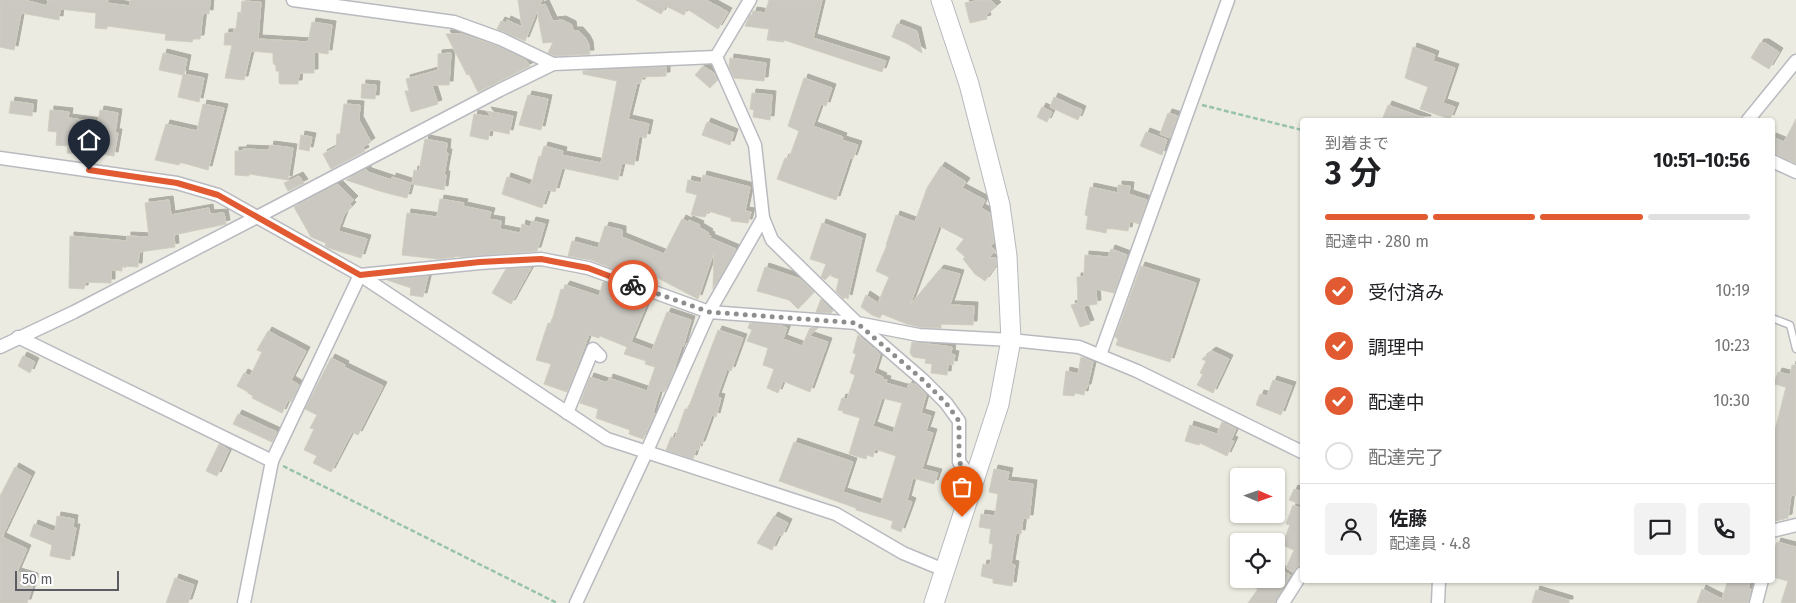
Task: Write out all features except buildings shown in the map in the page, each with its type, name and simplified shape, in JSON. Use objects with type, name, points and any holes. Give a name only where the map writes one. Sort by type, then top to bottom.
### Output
[{"type":"street","points":[[293,0],[454,22],[486,33],[553,64]]},
{"type":"street","points":[[716,57],[750,0]]},
{"type":"street","points":[[934,603],[999,404],[1011,340],[1007,256],[1000,205],[969,84],[940,0]]},
{"type":"street","points":[[1100,355],[1228,0]]},
{"type":"street","points":[[0,347],[74,312],[553,64],[716,57]]},
{"type":"street","points":[[716,57],[756,145],[763,218],[772,240],[857,323],[923,380],[946,403],[959,421],[959,462],[975,482]]},
{"type":"street","points":[[1750,118],[1796,61]]},
{"type":"street","points":[[0,158],[177,183],[218,195],[360,275],[607,439],[836,514],[903,553],[944,570]]},
{"type":"street","points":[[1775,162],[1796,172]]},
{"type":"street","points":[[576,603],[709,312],[763,218]]},
{"type":"street","points":[[360,275],[480,262],[541,259],[588,268],[709,312],[857,323],[919,334],[1079,347],[1100,355],[1300,451]]},
{"type":"street","points":[[244,603],[272,461],[360,275]]},
{"type":"street","points":[[18,337],[272,461]]},
{"type":"street","points":[[567,413],[593,349],[600,356]]},
{"type":"street","points":[[1775,531],[1796,525]]},
{"type":"street","points":[[1283,603],[1300,576]]},
{"type":"street","points":[[1438,603],[1439,583]]},
{"type":"street","points":[[1756,603],[1761,583]]},
{"type":"lane","points":[[1775,319],[1790,325],[1796,349]]},
{"type":"path","points":[[1191,102],[1300,129]]},
{"type":"path","points":[[272,461],[557,603]]},
{"type":"way so far","points":[[633,285],[709,312],[857,323],[923,380],[946,403],[959,421],[959,462],[975,482],[962,517]]},
{"type":"route","points":[[89,170],[177,183],[218,195],[360,275],[480,262],[541,259],[588,268],[633,285]]}]
